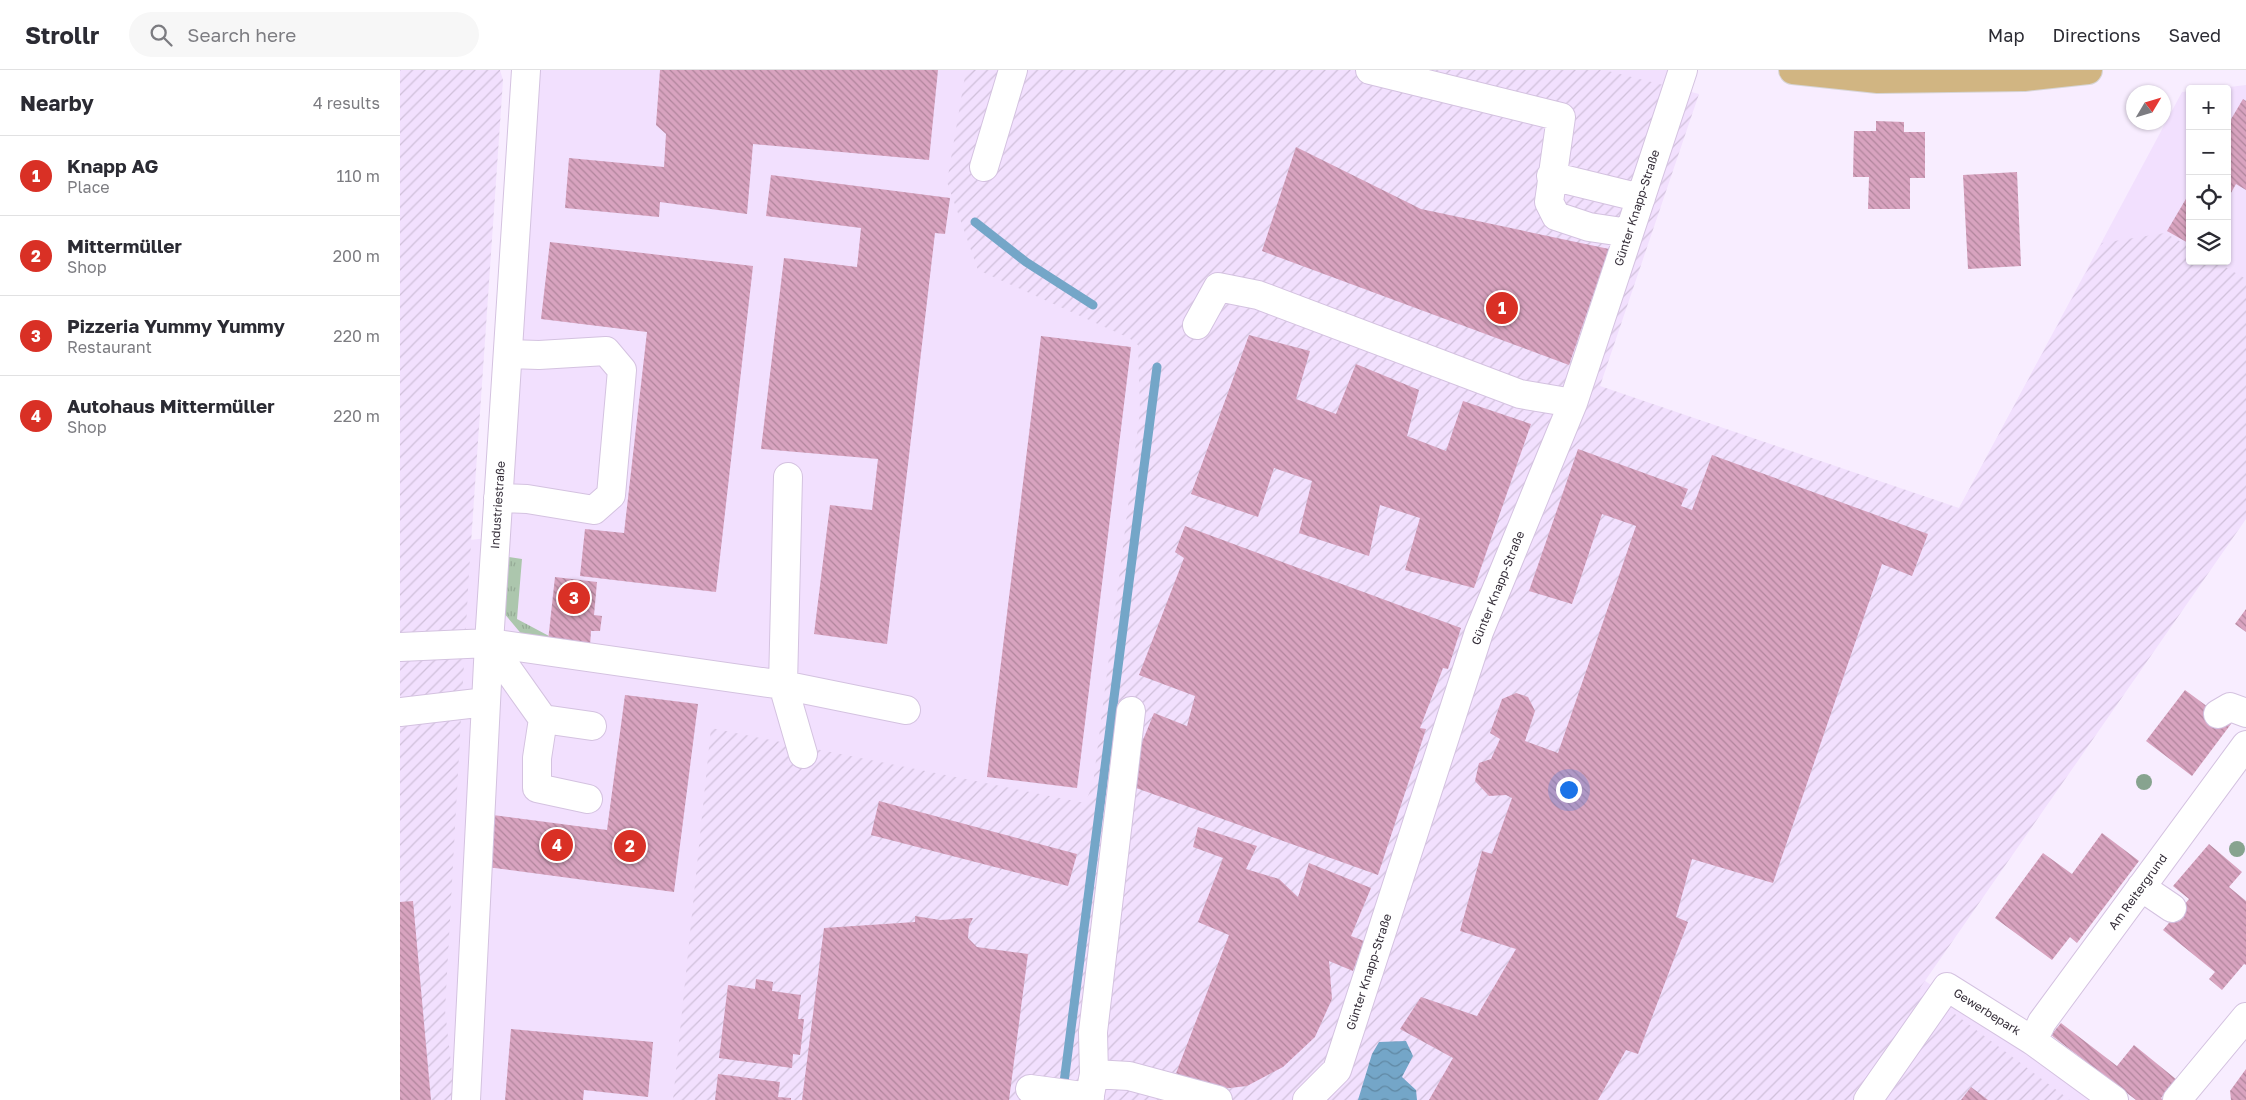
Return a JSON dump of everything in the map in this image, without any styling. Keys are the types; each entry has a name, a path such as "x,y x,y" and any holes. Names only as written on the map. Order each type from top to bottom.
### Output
{"main road":[{"path":"1793,70 1878,79 2024,77 2088,70"}],"street":[{"name":"Industriestraße","path":"466,1100 489,643 526,70"},
{"path":"984,168 1013,70"},
{"path":"1370,70 1561,116 1549,202 1556,216 1589,227 1629,233"},
{"name":"Günter Knapp-Straße","path":"1307,1100 1338,1070 1479,632 1573,403 1683,70"},
{"path":"1552,176 1641,198"},
{"path":"1197,325 1218,287 1258,295 1520,394 1573,403"},
{"path":"498,498 527,499 594,510 611,494 622,370 606,351 508,354"},
{"path":"788,477 783,685 803,754"},
{"path":"489,643 544,719 538,758 537,788 588,799"},
{"path":"400,647 489,643 783,685 906,710"},
{"path":"400,712 486,702"},
{"path":"2218,714 2230,708 2246,713"},
{"path":"1091,1091 1093,1032 1131,711"},
{"path":"544,719 592,726"},
{"name":"Am Reitergrund","path":"2033,1041 2042,1022 2246,745"},
{"path":"2141,887 2172,908"},
{"name":"Gewerbepark","path":"1868,1100 1947,987 2033,1041 2114,1100"},
{"path":"2177,1100 2246,1017"},
{"path":"1030,1089 1091,1091 1129,1076 1218,1100"}],"shaded area":[{"path":"400,70 500,70 503,80 469,572 445,1010 455,1100 400,1100"},
{"path":"518,70 1683,70 1574,403 1949,527 2162,130 2171,130 2171,113 2182,92 2186,92 2186,265 2231,265 2231,87 2246,85 2246,501 1921,978 2094,1100 400,1100 400,548 496,537"},
{"path":"966,70 1604,70 1699,94 1600,386 1959,508 2102,243 2165,233 2186,245 2186,265 2222,265 2246,279 2246,519 1920,988 2070,1100 673,1100 711,728 1085,803 1093,784 1140,411 1138,345 1129,338 978,270 947,182"}],"green space":[{"path":"509,557 522,559 517,619 549,636 548,641 529,643 503,612"}],"water":[{"path":"1406,1041 1413,1056 1402,1077 1416,1090 1417,1100 1358,1100 1372,1054 1379,1042"}],"building":[{"path":"660,70 938,70 929,160 753,144 747,214 660,202 659,217 565,208 569,158 664,167 666,134 656,125"},
{"path":"2243,99 2246,101 2246,190 2236,184 2231,193 2231,130 2231,119"},
{"path":"1876,121 1904,122 1904,132 1925,132 1925,178 1910,178 1910,209 1868,209 1869,177 1853,177 1854,131 1876,131"},
{"path":"1296,147 1421,209 1609,249 1569,365 1262,251"},
{"path":"2017,172 2021,266 1968,269 1963,175"},
{"path":"771,175 950,198 945,234 935,233 887,644 814,634 830,505 872,510 878,459 761,449 784,258 857,267 861,228 766,216"},
{"path":"2186,199 2186,242 2167,231"},
{"path":"550,242 753,266 716,592 580,576 585,529 624,533 647,332 541,319"},
{"path":"1249,335 1310,351 1296,399 1336,414 1356,364 1419,390 1407,436 1446,451 1463,401 1531,424 1474,588 1405,570 1420,518 1380,505 1369,556 1299,533 1312,481 1274,468 1258,517 1191,494"},
{"path":"1041,336 1131,347 1077,788 987,777"},
{"path":"1578,449 1688,489 1681,506 1692,510 1712,455 1928,534 1912,576 1882,564 1773,883 1692,859 1676,917 1688,922 1638,1054 1626,1050 1598,1100 1429,1100 1453,1058 1400,1029 1421,997 1477,1016 1516,949 1460,931 1482,851 1492,854 1512,798 1506,795 1489,796 1475,781 1479,763 1491,759 1500,739 1490,733 1502,699 1516,693 1528,697 1535,711 1525,741 1558,753 1636,526 1602,514 1572,604 1529,591"},
{"path":"1185,526 1461,628 1448,669 1443,668 1420,728 1426,729 1378,875 1125,784 1154,713 1187,726 1195,696 1139,675 1184,558 1175,552"},
{"path":"555,577 597,582 594,615 602,616 600,631 591,631 590,646 548,641"},
{"path":"2246,609 2246,632 2235,624"},
{"path":"2185,690 2231,724 2192,776 2146,741"},
{"path":"625,695 698,704 674,892 487,867 493,815 607,830"},
{"path":"879,801 1077,854 1068,886 871,835"},
{"path":"1198,827 1257,846 1246,869 1279,879 1298,897 1309,863 1371,888 1351,936 1364,941 1353,971 1329,961 1332,999 1315,1037 1283,1067 1247,1086 1213,1090 1175,1076 1229,935 1198,922 1223,858 1193,847"},
{"path":"2102,833 2139,861 2077,943 2070,937 2052,960 1995,918 2043,853 2072,874"},
{"path":"2209,844 2242,872 2229,887 2246,901 2246,965 2244,964 2222,990 2209,979 2215,972 2163,930 2189,899 2173,886"},
{"path":"413,901 431,1100 400,1100 400,902"},
{"path":"915,916 940,920 973,918 969,926 968,938 977,947 1028,954 1009,1100 802,1100 824,928 915,922"},
{"path":"756,979 773,982 772,991 801,995 798,1019 804,1019 800,1055 793,1054 792,1068 719,1058 728,985 755,989"},
{"path":"2061,1023 2117,1066 2134,1045 2177,1080 2161,1098 2163,1100 2136,1100 2051,1035"},
{"path":"511,1029 653,1042 648,1097 584,1090 583,1100 505,1100"},
{"path":"2246,1069 2246,1100 2231,1100 2230,1091"},
{"path":"718,1074 780,1082 778,1097 791,1098 791,1100 715,1100"},
{"path":"1971,1087 1988,1100 1961,1100"}],"waterway":[{"path":"975,222 1026,262 1093,305"},
{"path":"1063,1090 1157,367"}],"place":[{"name":"Knapp AG","path":"1502,308"},
{"name":"Pizzeria Yummy Yummy","path":"574,598"},
{"name":"Autohaus Mittermüller","path":"557,845"},
{"name":"Mittermüller","path":"630,846"}]}
